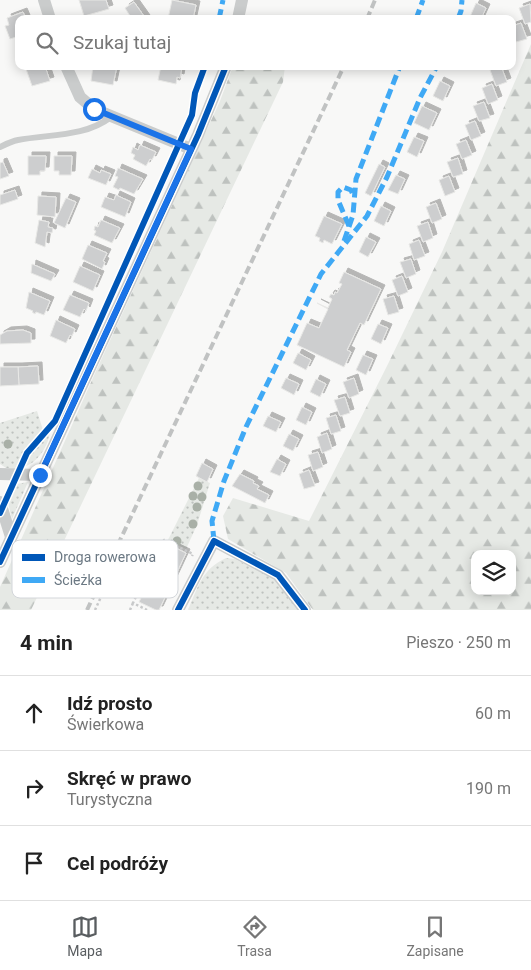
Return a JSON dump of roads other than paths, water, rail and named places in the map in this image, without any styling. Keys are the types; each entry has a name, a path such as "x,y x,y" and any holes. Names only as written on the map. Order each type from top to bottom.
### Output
{"street":[{"path":"44,0 49,15"},
{"path":"239,15 242,0"},
{"path":"68,70 80,97 94,109 191,149"},
{"path":"0,562 191,149 224,70"},
{"path":"0,474 40,475"},
{"path":"0,502 11,537"},
{"path":"178,610 214,541 278,575 305,610"}],"lane":[{"path":"0,146 17,140 88,129 101,124 111,117"}],"railway":[{"path":"369,15 375,0"},
{"path":"120,540 342,70"},
{"path":"87,610 93,598"}]}
